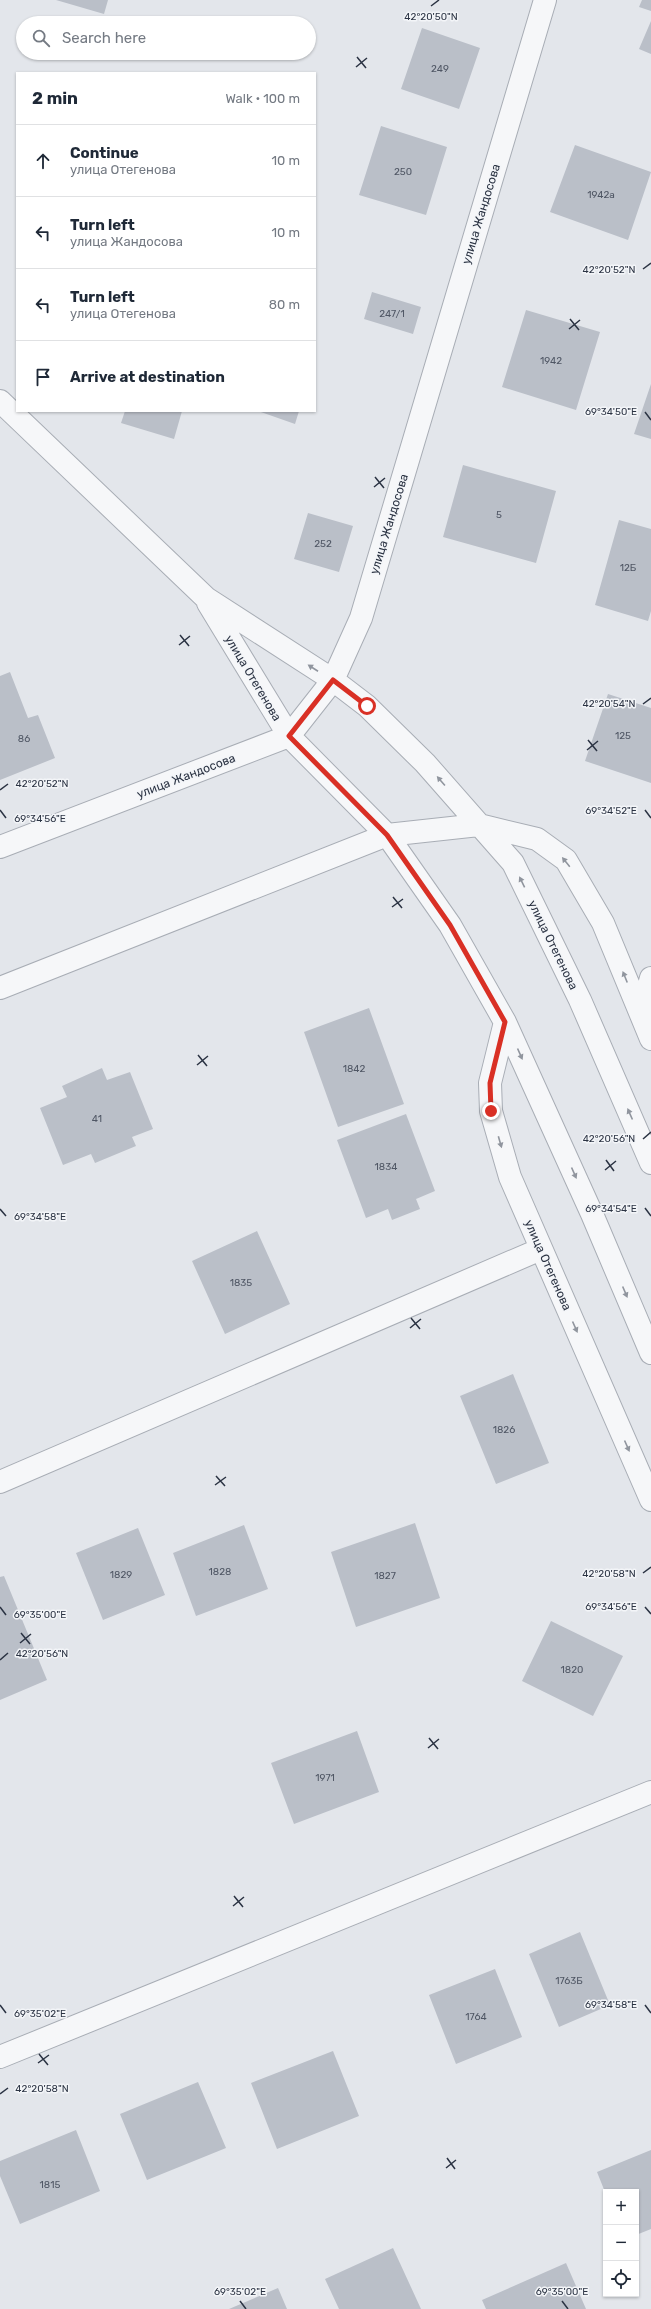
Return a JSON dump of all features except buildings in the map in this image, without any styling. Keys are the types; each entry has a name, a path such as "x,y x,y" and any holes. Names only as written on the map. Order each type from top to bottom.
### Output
{"street":[{"name":"улица Жандосова","path":"0,847 289,736 333,680 361,618 544,0"},
{"name":"улица Отегенова","path":"0,402 206,598 333,680 373,711 425,763 513,863 580,1000 651,1163"},
{"name":"улица Отегенова","path":"206,598 289,736 387,835 450,925 505,1022 592,1214 651,1353"},
{"path":"0,988 387,835 479,825 537,839 566,860 603,923 651,1039"},
{"path":"640,1014 651,978"},
{"name":"улица Отегенова","path":"505,1022 490,1083 491,1111 510,1177 651,1500"},
{"path":"0,1482 541,1249"},
{"path":"0,2057 651,1792"}],"route":[{"path":"367,706 333,680 289,736 387,835 450,925 505,1022 490,1083 491,1111"}]}
